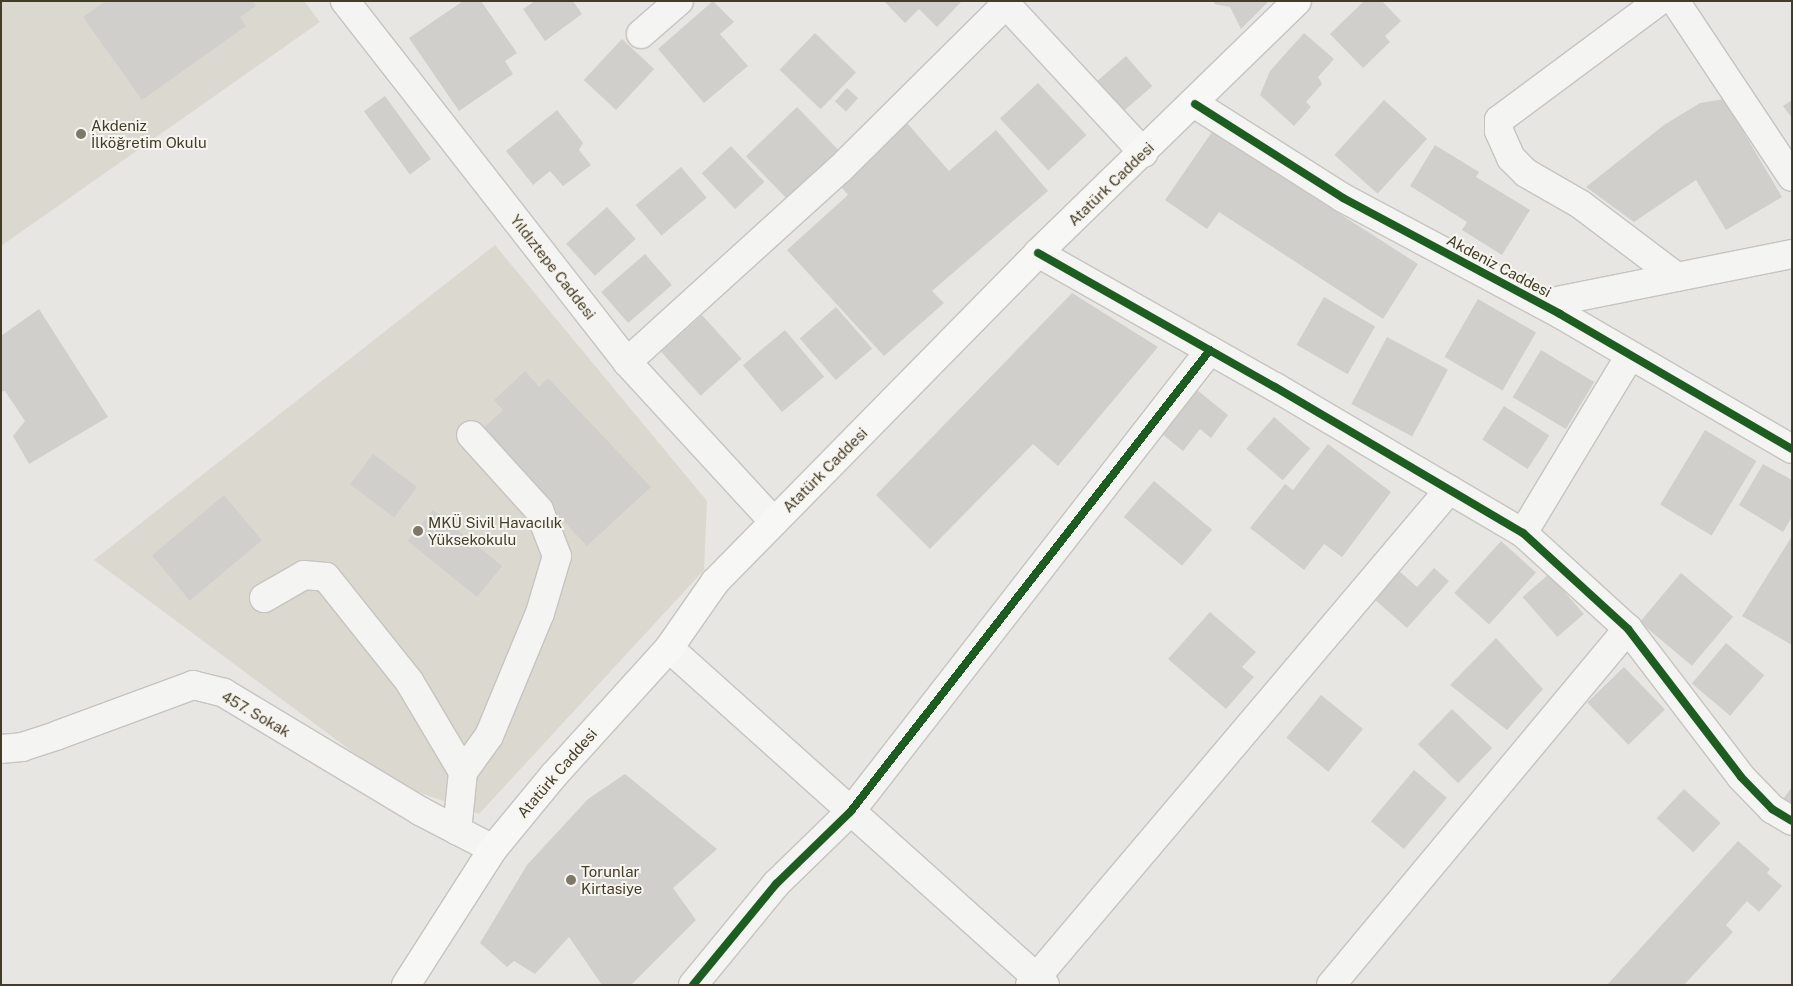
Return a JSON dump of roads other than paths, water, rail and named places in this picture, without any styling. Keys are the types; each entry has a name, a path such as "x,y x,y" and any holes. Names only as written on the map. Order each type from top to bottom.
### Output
{"main road":[{"name":"Atatürk Caddesi","path":"406,985 493,849 554,775 669,648 715,582 1038,254 1195,104 1297,1"}],"street":[{"name":"Yıldıztepe Caddesi","path":"345,1 627,362 774,522"},
{"path":"641,34 679,1"},
{"path":"1659,1 1499,120 1499,131 1511,158 1526,173 1580,204 1677,277"},
{"path":"1675,1 1792,177"},
{"path":"627,362 840,169 1005,3 1144,153"},
{"name":"Akdeniz Caddesi","path":"1195,104 1343,198 1542,304 1629,357 1792,449"},
{"path":"1038,254 1210,350 1523,533 1628,629 1741,776 1772,809 1792,821"},
{"path":"1542,304 1792,254"},
{"path":"693,985 776,884 851,811 1210,350"},
{"path":"1523,533 1629,357"},
{"path":"457,831 463,772 489,736 540,613 557,556 539,510 471,435"},
{"path":"669,648 851,811 1037,982 1449,490"},
{"path":"264,598 304,575 326,577 409,681 463,772"},
{"path":"1331,985 1628,629"},
{"name":"457. Sokak","path":"1,750 22,747 58,735 194,685 224,693 457,831 493,849"}],"place":[{"name":"Akdeniz İlköğretim Okulu","path":"81,134"},
{"name":"MKÜ Sivil Havacılık Yüksekokulu","path":"418,531"},
{"name":"Torunlar Kirtasiye","path":"571,880"}]}
